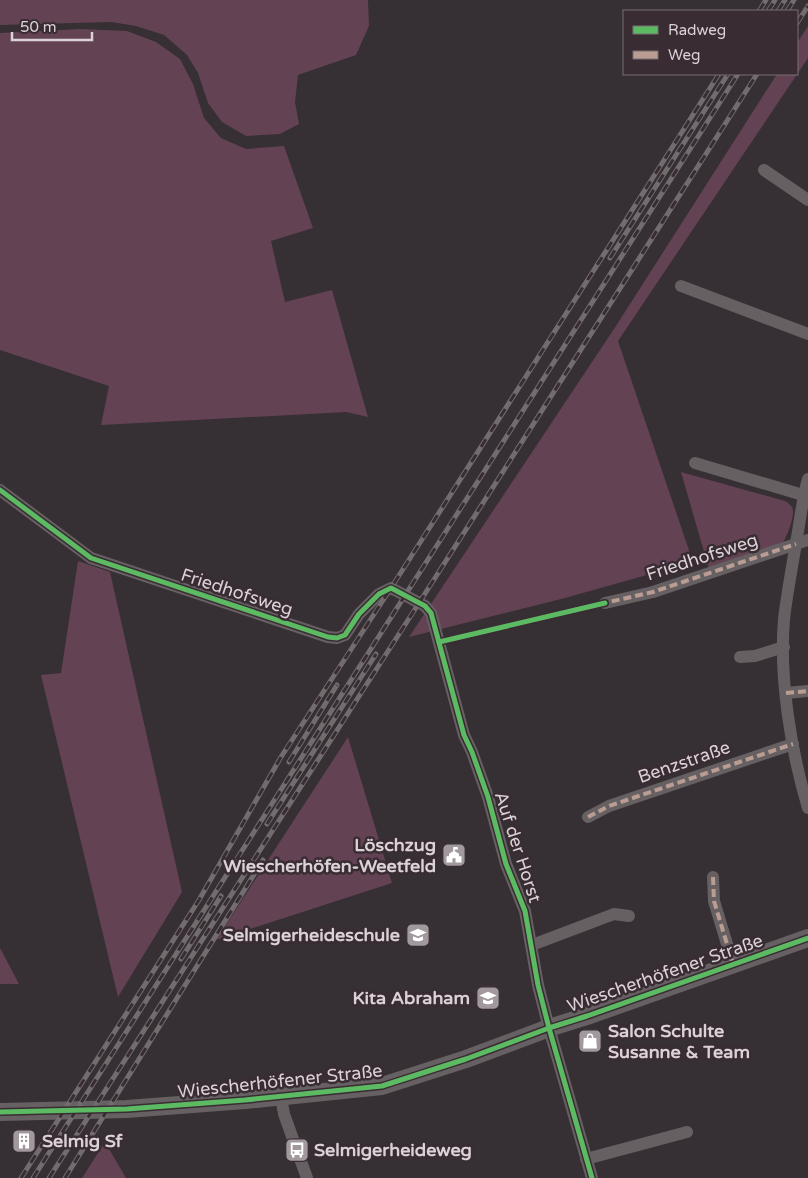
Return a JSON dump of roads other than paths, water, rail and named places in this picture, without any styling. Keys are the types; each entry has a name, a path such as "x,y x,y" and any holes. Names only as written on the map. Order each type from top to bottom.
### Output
{"street":[{"path":"764,170 808,200"},
{"path":"681,286 808,334"},
{"path":"695,463 803,495"},
{"path":"808,480 803,495 802,542 784,620 786,693 793,744 808,808"},
{"name":"Friedhofsweg","path":"0,490 91,558 328,637 337,638 345,635 358,614 379,594 391,588 425,606 431,613 439,642"},
{"name":"Friedhofsweg","path":"605,603 653,592 802,542"},
{"name":"Auf der Horst","path":"439,642 464,735 488,797 506,864 526,911 538,985 592,1178"},
{"path":"740,657 755,656 784,647"},
{"path":"786,693 808,691"},
{"name":"Benzstraße","path":"588,817 609,806 793,744"},
{"path":"713,877 714,901 733,964"},
{"path":"532,945 614,914 629,916"},
{"name":"Wiescherhöfener Straße","path":"0,1112 127,1109 382,1086 466,1059 549,1028 808,938"},
{"path":"281,1096 284,1114 307,1178"},
{"path":"586,1159 687,1132"}],"railway":[{"path":"760,10 766,0"},
{"path":"769,10 775,0"},
{"path":"779,10 785,0"},
{"path":"788,10 794,0"},
{"path":"798,21 808,6"},
{"path":"21,1178 199,900 281,757 718,75"},
{"path":"610,258 727,75"},
{"path":"33,1178 737,75"},
{"path":"49,1178 756,75"},
{"path":"267,824 376,654"},
{"path":"289,762 337,685"},
{"path":"65,1178 263,860"},
{"path":"181,959 221,896"}],"place":[{"name":"Löschzug Wiescherhöfen-Weetfeld","path":"454,855"},
{"name":"Selmigerheideschule","path":"418,935"},
{"name":"Kita Abraham","path":"488,998"},
{"name":"Salon Schulte Susanne & Team","path":"590,1041"},
{"name":"Selmig Sf","path":"24,1141"},
{"name":"Selmigerheideweg","path":"297,1150"}]}
